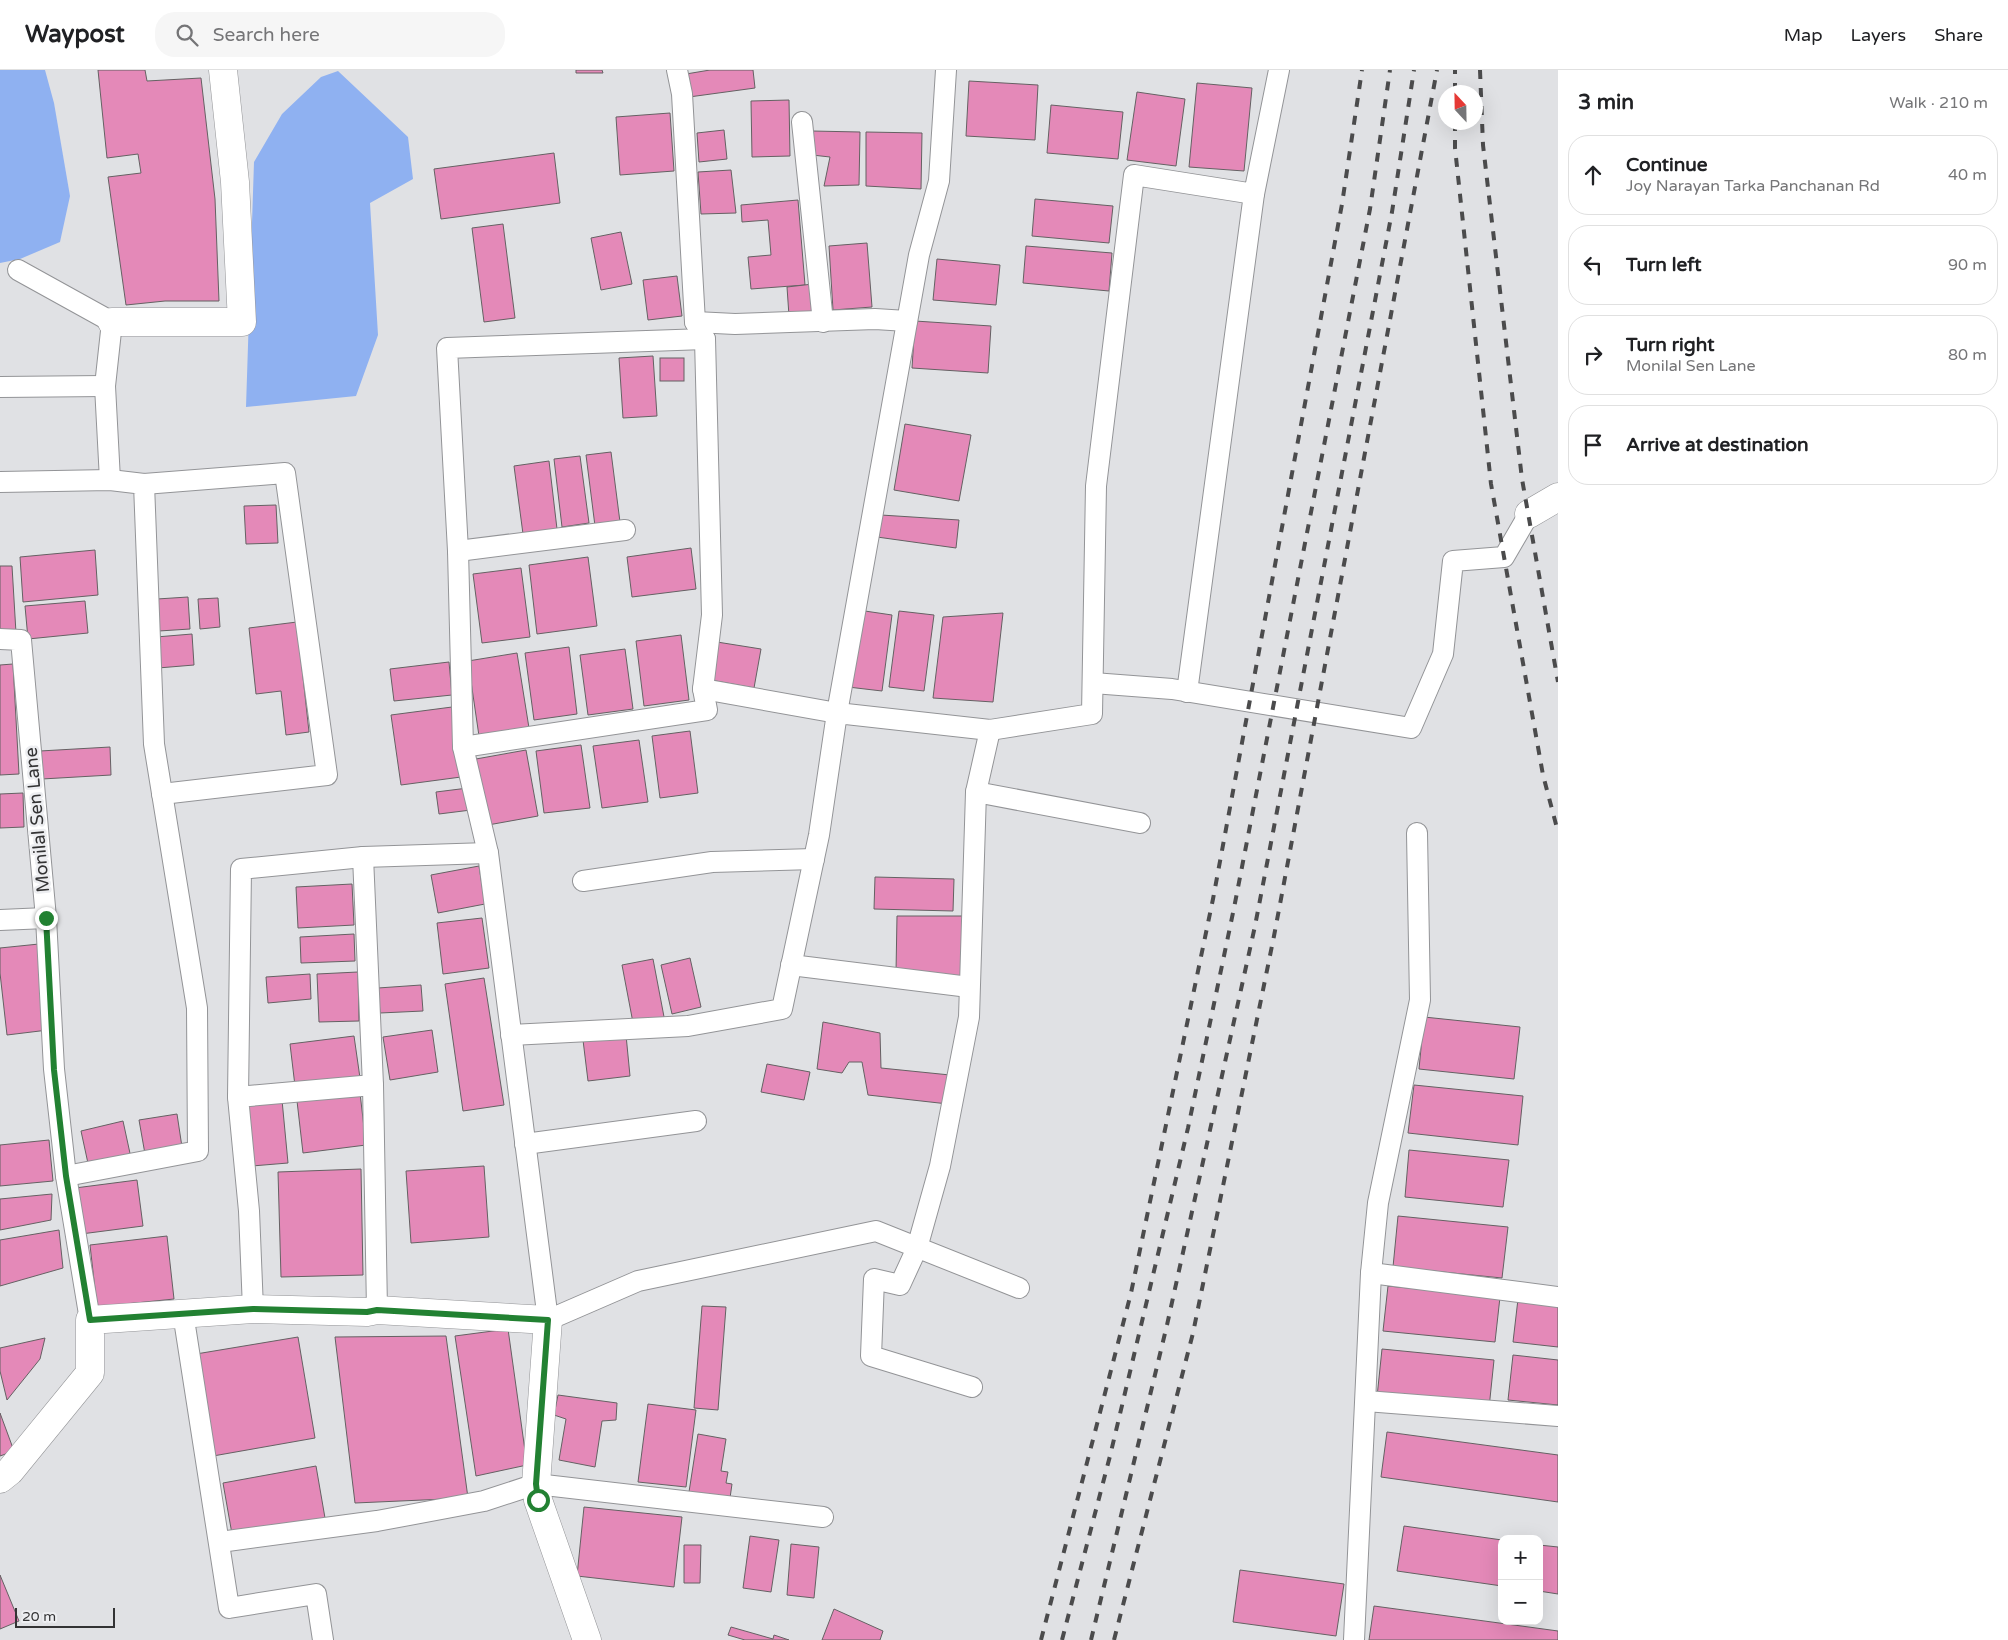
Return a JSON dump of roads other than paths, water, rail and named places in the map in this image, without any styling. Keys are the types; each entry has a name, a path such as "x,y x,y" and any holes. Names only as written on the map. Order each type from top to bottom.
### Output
{"street":[{"path":"112,322 242,322 235,182 223,70"},
{"path":"1528,514 1558,497"},
{"path":"0,1479 10,1471 90,1373 90,1320 253,1309 367,1312 377,1310 548,1320 536,1484 538,1500 587,1640"}],"lane":[{"path":"463,747 707,710 703,689 712,615 700,330 682,94 677,70"},
{"path":"511,1035 688,1026 782,1009 814,859 837,713 919,255 939,180 946,70"},
{"path":"1187,692 1254,194 1279,70"},
{"path":"802,122 823,322"},
{"path":"703,689 837,713 990,730 1092,714 1096,486 1134,175 1254,194"},
{"path":"18,270 112,322 105,386 110,480"},
{"path":"907,321 875,319 823,322 447,348 458,551 463,747 488,853 548,1320 638,1281 876,1231 1020,1288"},
{"path":"0,387 105,386"},
{"path":"0,482 110,480 144,484 285,473 327,775 162,794"},
{"path":"66,1176 198,1151 197,1008 154,744 144,484"},
{"path":"1093,684 1187,692 1411,728 1443,654 1454,561 1504,558 1528,514"},
{"path":"458,551 625,530"},
{"name":"Monilal Sen Lane","path":"0,639 21,640 46,918 54,1070 66,1176 90,1320"},
{"path":"972,1387 871,1356 874,1279 900,1285 917,1248 940,1166 968,1017 976,792 990,730"},
{"path":"976,792 1140,823"},
{"path":"1354,1640 1371,1273 1378,1204 1420,1000 1417,833"},
{"path":"253,1309 248,1211 238,1097 241,869 363,857 488,853"},
{"path":"363,857 373,1085 377,1310"},
{"path":"584,882 712,862 814,859"},
{"path":"0,920 46,918"},
{"path":"791,965 969,987"},
{"path":"238,1097 373,1085"},
{"path":"525,1144 654,1125 696,1121"},
{"path":"1371,1273 1558,1297"},
{"path":"182,1313 229,1608 316,1594 323,1640"},
{"path":"1366,1401 1558,1416"},
{"path":"220,1542 377,1521 484,1501 536,1484 822,1517"}],"water":[{"path":"0,70 45,70 54,103 70,196 60,242 20,259 0,263"},
{"path":"338,71 408,137 413,179 370,203 378,335 356,396 246,407 254,162 282,114 321,77"}],"railway":[{"path":"1041,1640 1131,1293 1213,899 1342,204 1362,70"},
{"path":"1062,1640 1110,1456 1188,1128 1234,908 1370,209 1390,70"},
{"path":"1091,1640 1167,1325 1255,926 1392,212 1414,70"},
{"path":"1114,1640 1193,1333 1274,936 1437,70"},
{"path":"1455,70 1455,85"},
{"path":"1480,70 1483,145 1522,479 1558,682"},
{"path":"1455,130 1455,148 1491,484 1543,775 1558,832"}]}
